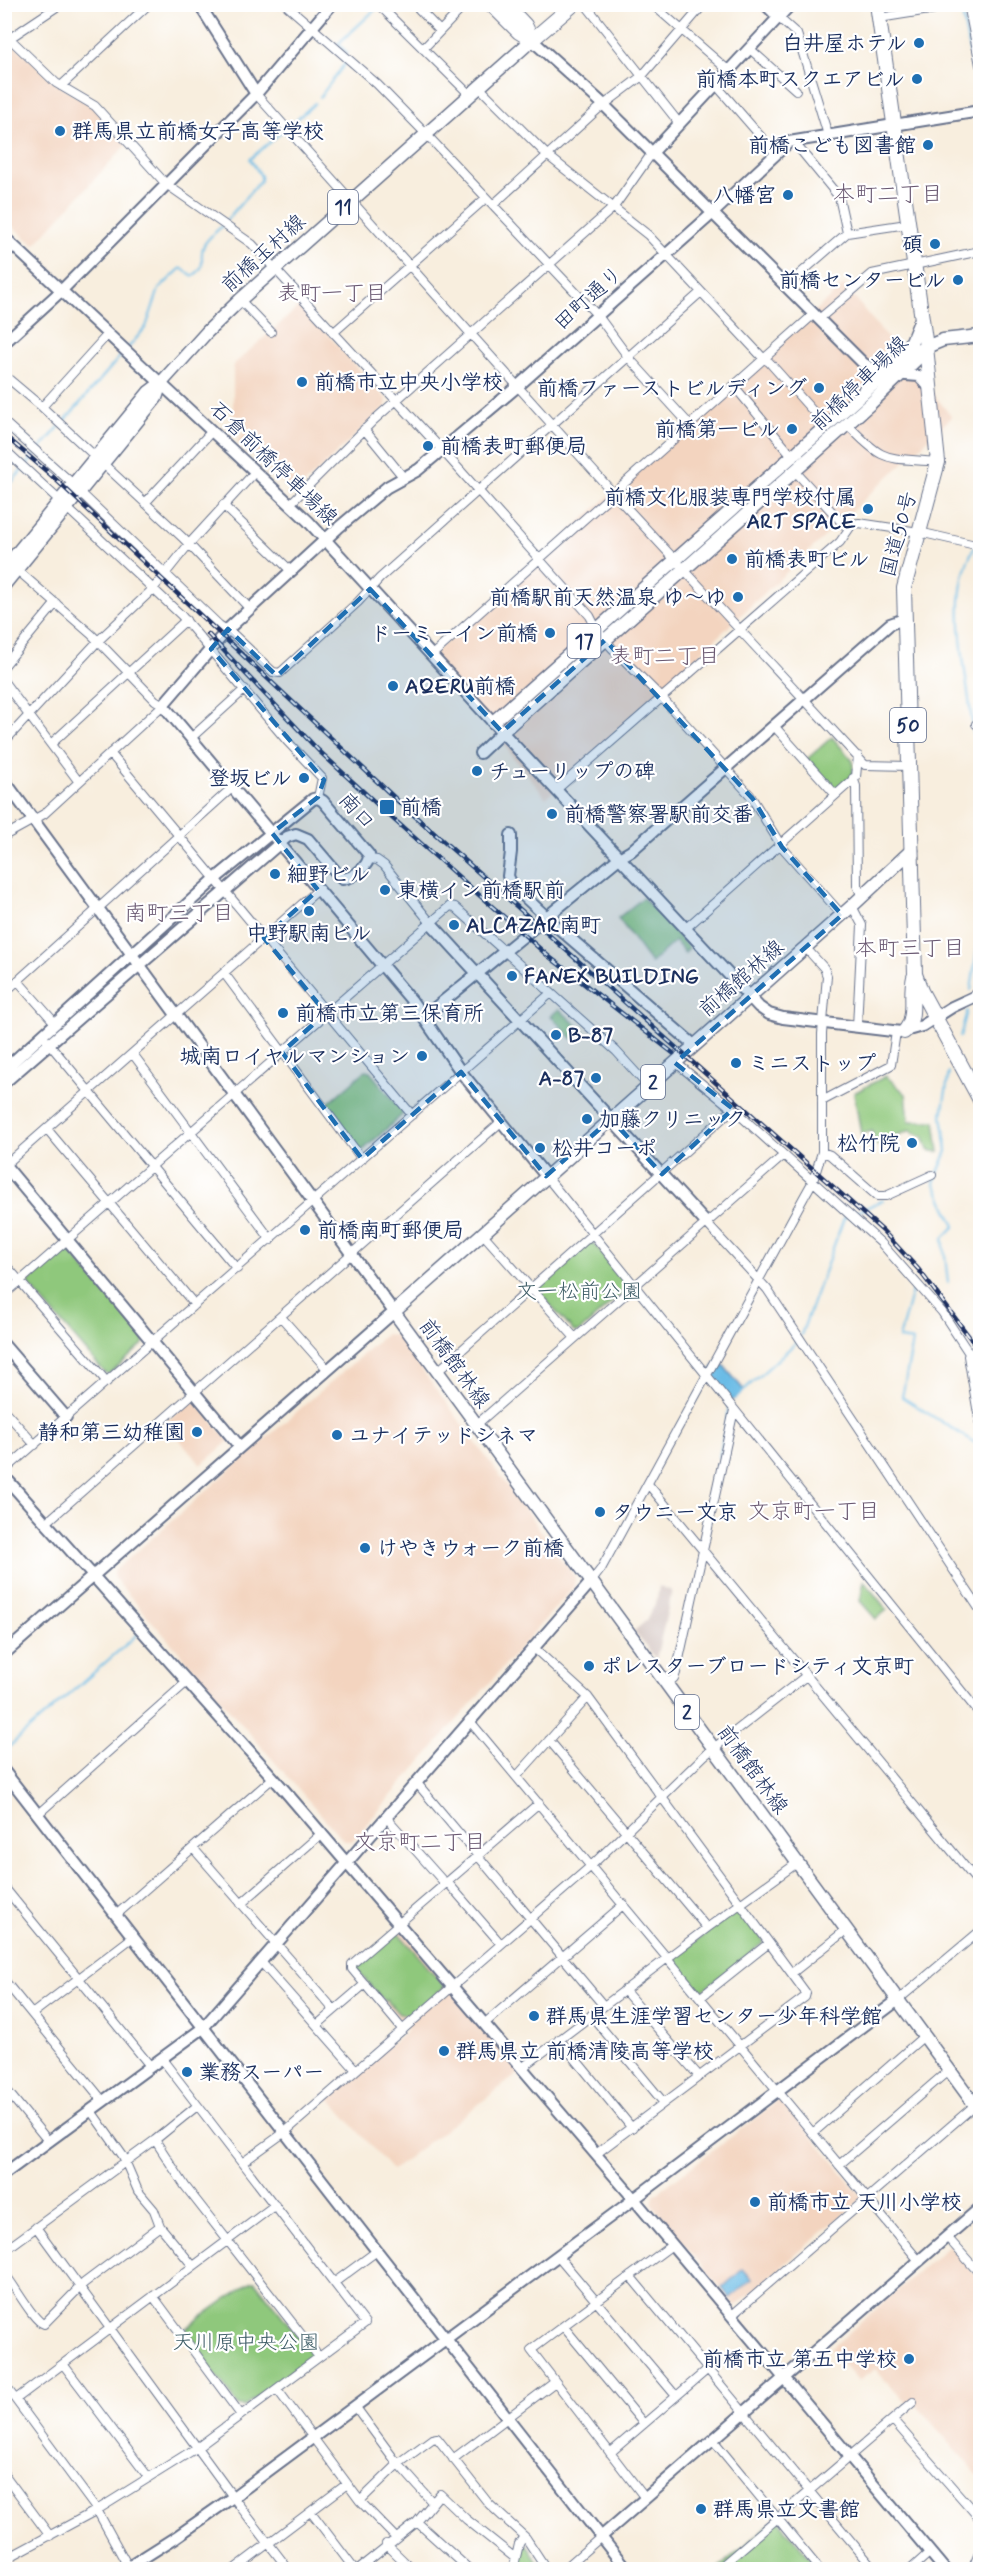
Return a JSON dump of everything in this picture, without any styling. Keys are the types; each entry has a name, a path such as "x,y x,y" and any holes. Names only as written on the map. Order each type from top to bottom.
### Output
{"highway":[{"path":"490,4 519,32 532,40"},
{"path":"505,4 525,25 532,40"},
{"path":"532,40 574,4"},
{"name":"国道50号","path":"878,11 926,346 938,462 905,580 904,619 915,974 921,991 981,1100"},
{"path":"900,1032 912,1019 912,987 915,974"}],"main road":[{"name":"前橋玉村線","path":"4,585 10,568 98,461 149,392 162,383 207,332 274,268 532,40"},
{"path":"868,367 883,381 912,341 921,319"},
{"path":"926,346 943,340 981,336"},
{"name":"前橋停車場線","path":"680,565 794,455 860,398 883,381 902,374 926,346"},
{"name":"前橋停車場線","path":"493,722 601,635 680,565 794,471 847,424 905,356 926,346"},
{"path":"860,398 868,383 868,367"},
{"name":"前橋停車場線","path":"502,732 601,635"},
{"name":"前橋館林線","path":"912,850 842,915 394,1312 978,2109"}],"street":[{"path":"61,4 7,35 61,86 95,106 166,184 252,244 442,450 590,616 601,635 662,698 753,799 780,843 842,915"},
{"path":"61,86 149,4"},
{"path":"199,4 256,94 350,201 472,332 614,494 739,630 806,698 867,767 909,766"},
{"path":"285,4 377,84 426,134 598,316 629,358 690,425"},
{"path":"4,343 61,291 256,94 332,4"},
{"path":"378,4 423,49 547,155 648,235 827,426"},
{"path":"414,4 440,31"},
{"path":"423,49 466,4"},
{"path":"585,4 679,123"},
{"path":"652,4 729,71"},
{"path":"493,205 604,105 642,76 704,4"},
{"path":"765,4 797,34 828,135"},
{"path":"290,504 364,429 614,207 652,153 791,4"},
{"path":"878,11 964,5 976,25 981,65"},
{"path":"532,40 604,105 868,367"},
{"path":"750,49 796,90"},
{"path":"716,85 776,154"},
{"name":"田町通り","path":"163,705 228,630 291,571 387,487 404,478 442,450 518,386 713,213 789,142 981,111"},
{"path":"797,140 798,147 839,197 847,233"},
{"path":"333,333 486,198"},
{"path":"786,286 847,233 907,224"},
{"name":"石倉前橋停車場線","path":"4,237 162,383 326,540 759,1008 776,1017 900,1032"},
{"path":"432,655 764,359 872,274 981,251"},
{"path":"4,422 219,625 228,630 277,674 296,660 370,589 701,292"},
{"path":"240,300 271,332"},
{"path":"42,407 108,334"},
{"path":"883,381 902,374 919,376 931,390"},
{"path":"4,375 42,407 189,544 250,609"},
{"path":"734,386 794,455 794,471 840,523 852,526"},
{"path":"847,424 878,454 899,461 938,462"},
{"path":"364,429 404,478"},
{"path":"145,503 212,431"},
{"path":"4,449 186,620 322,778 318,798"},
{"path":"4,742 98,641 153,589 223,505 255,472"},
{"path":"223,505 291,571"},
{"path":"556,790 840,542 852,526 859,523 919,532 981,546"},
{"path":"10,568 56,603 98,641 155,700 163,705 234,786 318,890 382,964 424,1017 461,1072 708,1374 734,1410 981,1714"},
{"path":"4,666 56,603"},
{"path":"424,1017 619,858 631,851 891,624 904,619"},
{"path":"51,744 186,620"},
{"path":"4,682 79,782"},
{"path":"191,738 244,689"},
{"path":"4,836 34,821 163,705"},
{"path":"775,727 835,794"},
{"path":"480,753 502,732"},
{"path":"110,753 412,1115"},
{"path":"686,929 854,778 858,773 858,756"},
{"path":"854,778 857,885 862,897"},
{"path":"4,780 394,1312 4,1654"},
{"path":"4,993 234,786"},
{"name":"南口","path":"46,1040 56,1024 215,879 313,799 318,798 367,851 370,860 351,877 342,879 304,837 293,834 279,843"},
{"path":"511,835 510,882 546,917 694,1045"},
{"path":"4,1070 46,1040 139,965 279,843"},
{"path":"370,860 381,862 430,922 759,1281 981,1610"},
{"path":"240,1447 5,1165 318,890"},
{"path":"4,1295 450,906 616,1051 648,1086"},
{"path":"852,906 862,925 856,1027"},
{"path":"4,2174 203,2028 601,1569 813,1181 822,1152 823,1023 827,974 805,947"},
{"path":"225,973 362,1160"},
{"path":"18,981 56,1024"},
{"path":"4,1471 362,1160 550,993"},
{"path":"822,1101 891,1065 900,1032 936,1018 952,1007 981,994"},
{"path":"4,1083 46,1040"},
{"path":"46,1040 237,1269"},
{"path":"133,1054 270,1240"},
{"path":"675,1062 733,1109 899,1262 942,1312 981,1370"},
{"path":"438,1371 733,1109"},
{"path":"46,1523 501,1121"},
{"path":"47,1129 195,1305"},
{"path":"822,1152 830,1155 881,1197 932,1175"},
{"path":"476,1425 784,1155"},
{"path":"483,1234 575,1338"},
{"path":"4,1263 107,1382"},
{"path":"281,1317 328,1370"},
{"path":"4,1345 66,1417"},
{"path":"981,1348 968,1356 981,1425"},
{"path":"4,1410 35,1445"},
{"path":"666,1685 674,1678 734,1410"},
{"path":"4,1476 347,1862 596,2154 945,2570"},
{"path":"648,1484 981,1885"},
{"path":"533,1647 588,1696 806,1992 806,1996 698,2075 596,2154"},
{"path":"242,2163 285,2132 453,1988 591,1866 713,1748 806,1676"},
{"path":"38,1814 188,1681"},
{"path":"517,1776 588,1696"},
{"path":"469,1720 920,2262"},
{"path":"549,1740 706,1928"},
{"path":"4,1771 627,2570"},
{"path":"116,1915 273,1778"},
{"path":"416,1782 603,2005"},
{"path":"404,2030 351,1968 352,1964 539,1803"},
{"path":"386,1817 501,1944"},
{"path":"241,1904 322,1833"},
{"path":"193,1848 334,2010"},
{"path":"522,2068 706,1928 797,1863"},
{"path":"4,1887 151,2067"},
{"path":"484,2024 624,1904"},
{"path":"792,1973 846,1930"},
{"path":"4,2384 97,2510 128,2569 233,2497 446,2340 898,2000 981,1930"},
{"path":"32,2014 133,1937"},
{"path":"701,1997 769,1943"},
{"path":"261,1962 356,2070"},
{"path":"4,1980 103,2101"},
{"path":"317,2025 365,1984"},
{"path":"624,1990 698,2075"},
{"path":"591,2015 664,2103"},
{"path":"813,2133 924,2036"},
{"path":"560,2039 632,2128"},
{"path":"9,2570 4,2562 97,2510 198,2447 365,2323 162,2059"},
{"path":"839,2165 949,2070"},
{"path":"4,2086 49,2142"},
{"path":"4,2250 155,2140 197,2106"},
{"path":"731,2316 978,2109"},
{"path":"91,2111 126,2161 138,2191 154,2210 160,2226 193,2266"},
{"path":"155,2140 185,2186 319,2357"},
{"path":"16,2399 274,2205"},
{"path":"562,2570 981,2208"},
{"path":"4,2273 41,2324 47,2322 80,2287 160,2226"},
{"path":"36,2227 289,2570"},
{"path":"947,2237 981,2274"},
{"path":"645,2498 531,2350 672,2245"},
{"path":"335,2282 376,2251"},
{"path":"558,2256 676,2396"},
{"path":"630,2276 875,2570"},
{"path":"153,2296 241,2415"},
{"path":"563,2326 644,2424"},
{"path":"63,2364 149,2478"},
{"path":"610,2453 708,2369"},
{"path":"453,2459 555,2382"},
{"path":"277,2389 360,2501 395,2537"},
{"path":"717,2570 913,2402"},
{"path":"355,2406 398,2464 432,2502"},
{"path":"893,2420 981,2519"},
{"path":"360,2501 398,2464 435,2437 489,2504 524,2536 547,2570"},
{"path":"712,2440 820,2570"},
{"path":"4,2474 50,2536"},
{"path":"233,2570 347,2484"},
{"path":"311,2512 360,2569 386,2544 417,2522 441,2494 466,2519 515,2558"},
{"path":"417,2522 470,2570"},
{"path":"513,2570 524,2536"},
{"path":"386,2544 413,2570"},
{"path":"972,2570 981,2551"},
{"path":"910,2570 930,2552"}],"highlighted area":[{"path":"370,589 502,732 605,640 753,799 782,847 842,915 675,1063 733,1109 662,1174 611,1119 546,1176 461,1072 362,1159 282,1052 326,1013 264,938 318,890 272,833 318,797 324,780 211,649 228,629 277,676"}],"shaded area":[{"name":"群馬県立前橋女子高等学校","path":"4,35 56,84 90,105 128,143 34,245 5,220"},
{"path":"844,285 952,417 546,798 432,655"},
{"name":"前橋市立中央小学校","path":"301,305 387,400 386,406 295,493 237,441 243,433 244,426 233,414 233,365"},
{"path":"386,1334 397,1336 575,1577 574,1586 352,1841 344,1841 114,1578 114,1571"},
{"name":"静和第三幼稚園","path":"191,1401 196,1402 229,1441 201,1465 166,1423"},
{"path":"659,1586 672,1591 656,1659 634,1631 646,1621 657,1600"},
{"name":"群馬県立 前橋清陵高等学校","path":"400,1926 522,2071 392,2170 328,2097 408,2030 353,1966"},
{"name":"前橋市立 天川小学校","path":"781,2099 860,2194 861,2199 736,2306 652,2205 654,2195"},
{"name":"前橋市立 第五中学校","path":"949,2245 980,2280 980,2478 912,2400 907,2404 875,2369 858,2381 830,2349"}],"green space":[{"path":"832,737 853,761 853,775 837,789 834,789 807,759"},
{"path":"643,898 689,948 685,953 675,941 651,963 618,918"},
{"path":"559,1009 584,1032 575,1041 551,1016"},
{"path":"365,1071 370,1072 402,1111 402,1115 363,1150 359,1150 328,1108 328,1103"},
{"path":"886,1076 906,1094 909,1121 935,1121 939,1152 928,1150 923,1135 913,1134 911,1130 895,1136 895,1140 876,1145 872,1131 861,1134 854,1093"},
{"name":"文一松前公園","path":"590,1242 628,1285 627,1289 579,1332 574,1332 538,1291 539,1287"},
{"path":"64,1250 69,1250 144,1339 143,1344 110,1374 105,1373 29,1285 29,1281"},
{"path":"864,1581 887,1610 876,1619 860,1601"},
{"path":"737,1910 742,1911 763,1943 703,1990 699,1989 675,1961 676,1956"},
{"path":"396,1930 445,1987 408,2015 399,2014 386,2000 384,2001 356,1969 356,1965"},
{"name":"天川原中央公園","path":"255,2281 311,2353 310,2358 244,2407 239,2406 185,2334 186,2328"},
{"path":"777,2518 820,2570 717,2570"},
{"path":"524,2545 527,2545 542,2569 517,2570"}],"water":[{"path":"719,1360 744,1390 729,1403 708,1374"},
{"path":"743,2269 752,2279 730,2298 722,2288"}],"waterway":[{"path":"961,7 980,107"},
{"path":"347,53 338,44 377,8"},
{"path":"320,97 346,62"},
{"path":"290,125 315,103"},
{"path":"225,222 261,180 261,176 250,159 283,131"},
{"path":"128,348 146,327 159,289 181,268 192,276 197,272 202,265 204,245 222,226"},
{"path":"63,423 124,352"},
{"path":"39,450 59,427"},
{"path":"26,466 36,454"},
{"path":"4,491 22,470"},
{"path":"974,548 966,566 962,585 960,626 977,760 980,813"},
{"path":"971,990 979,938 980,871"},
{"path":"960,1037 967,1011"},
{"path":"948,1283 943,1238 955,1226 934,1182 947,1151 942,1115 949,1072"},
{"path":"853,1214 883,1200"},
{"path":"801,1335 844,1218 848,1216"},
{"path":"913,1287 899,1339 913,1341 902,1397 980,1446"},
{"path":"734,1399 799,1340"},
{"path":"719,1459 729,1406"},
{"path":"4,1751 138,1634"}],"railway":[{"path":"4,435 51,475 399,802 883,1231 919,1270 980,1351"},
{"path":"208,634 318,750 391,817 547,955 673,1053"}],"place":[{"name":"白井屋ホテル","path":"919,43"},
{"name":"前橋本町スクエアビル","path":"917,79"},
{"name":"群馬県立前橋女子高等学校","path":"60,131"},
{"name":"前橋こども図書館","path":"928,145"},
{"name":"八幡宮","path":"788,195"},
{"name":"碩","path":"935,244"},
{"name":"前橋センタービル","path":"958,280"},
{"name":"前橋市立中央小学校","path":"302,382"},
{"name":"前橋ファーストビルディング","path":"819,388"},
{"name":"前橋第一ビル","path":"792,429"},
{"name":"前橋表町郵便局","path":"428,446"},
{"name":"前橋文化服装専門学校付属 ART SPACE","path":"868,509"},
{"name":"前橋表町ビル","path":"732,559"},
{"name":"前橋駅前天然温泉 ゆ～ゆ","path":"738,597"},
{"name":"ドーミーイン前橋","path":"550,633"},
{"name":"AQERU前橋","path":"393,686"},
{"name":"チューリップの碑","path":"477,771"},
{"name":"登坂ビル","path":"304,778"},
{"name":"前橋","path":"387,807"},
{"name":"前橋警察署駅前交番","path":"552,814"},
{"name":"細野ビル","path":"275,874"},
{"name":"東横イン前橋駅前","path":"385,890"},
{"name":"中野駅南ビル","path":"309,911"},
{"name":"ALCAZAR南町","path":"454,925"},
{"name":"FANEX BUILDING","path":"512,976"},
{"name":"前橋市立第三保育所","path":"283,1013"},
{"name":"B-87","path":"556,1035"},
{"name":"城南ロイヤルマンション","path":"422,1056"},
{"name":"ミニストップ","path":"736,1063"},
{"name":"A-87","path":"596,1078"},
{"name":"加藤クリニック","path":"587,1119"},
{"name":"松竹院","path":"912,1143"},
{"name":"松井コーポ","path":"540,1148"},
{"name":"前橋南町郵便局","path":"305,1230"},
{"name":"静和第三幼稚園","path":"197,1432"},
{"name":"ユナイテッドシネマ","path":"337,1435"},
{"name":"タウニー文京","path":"600,1512"},
{"name":"けやきウォーク前橋","path":"365,1548"},
{"name":"ポレスターブロードシティ文京町","path":"589,1666"},
{"name":"群馬県生涯学習センター少年科学館","path":"534,2016"},
{"name":"群馬県立 前橋清陵高等学校","path":"444,2051"},
{"name":"業務スーパー","path":"187,2072"},
{"name":"前橋市立 天川小学校","path":"755,2202"},
{"name":"前橋市立 第五中学校","path":"909,2359"},
{"name":"群馬県立文書館","path":"701,2509"}],"district":[{"name":"本町二丁目","path":"888,193"},
{"name":"表町一丁目","path":"332,292"},
{"name":"表町二丁目","path":"665,655"},
{"name":"南町三丁目","path":"179,912"},
{"name":"本町三丁目","path":"910,947"},
{"name":"文京町一丁目","path":"814,1510"},
{"name":"文京町二丁目","path":"420,1841"}]}
